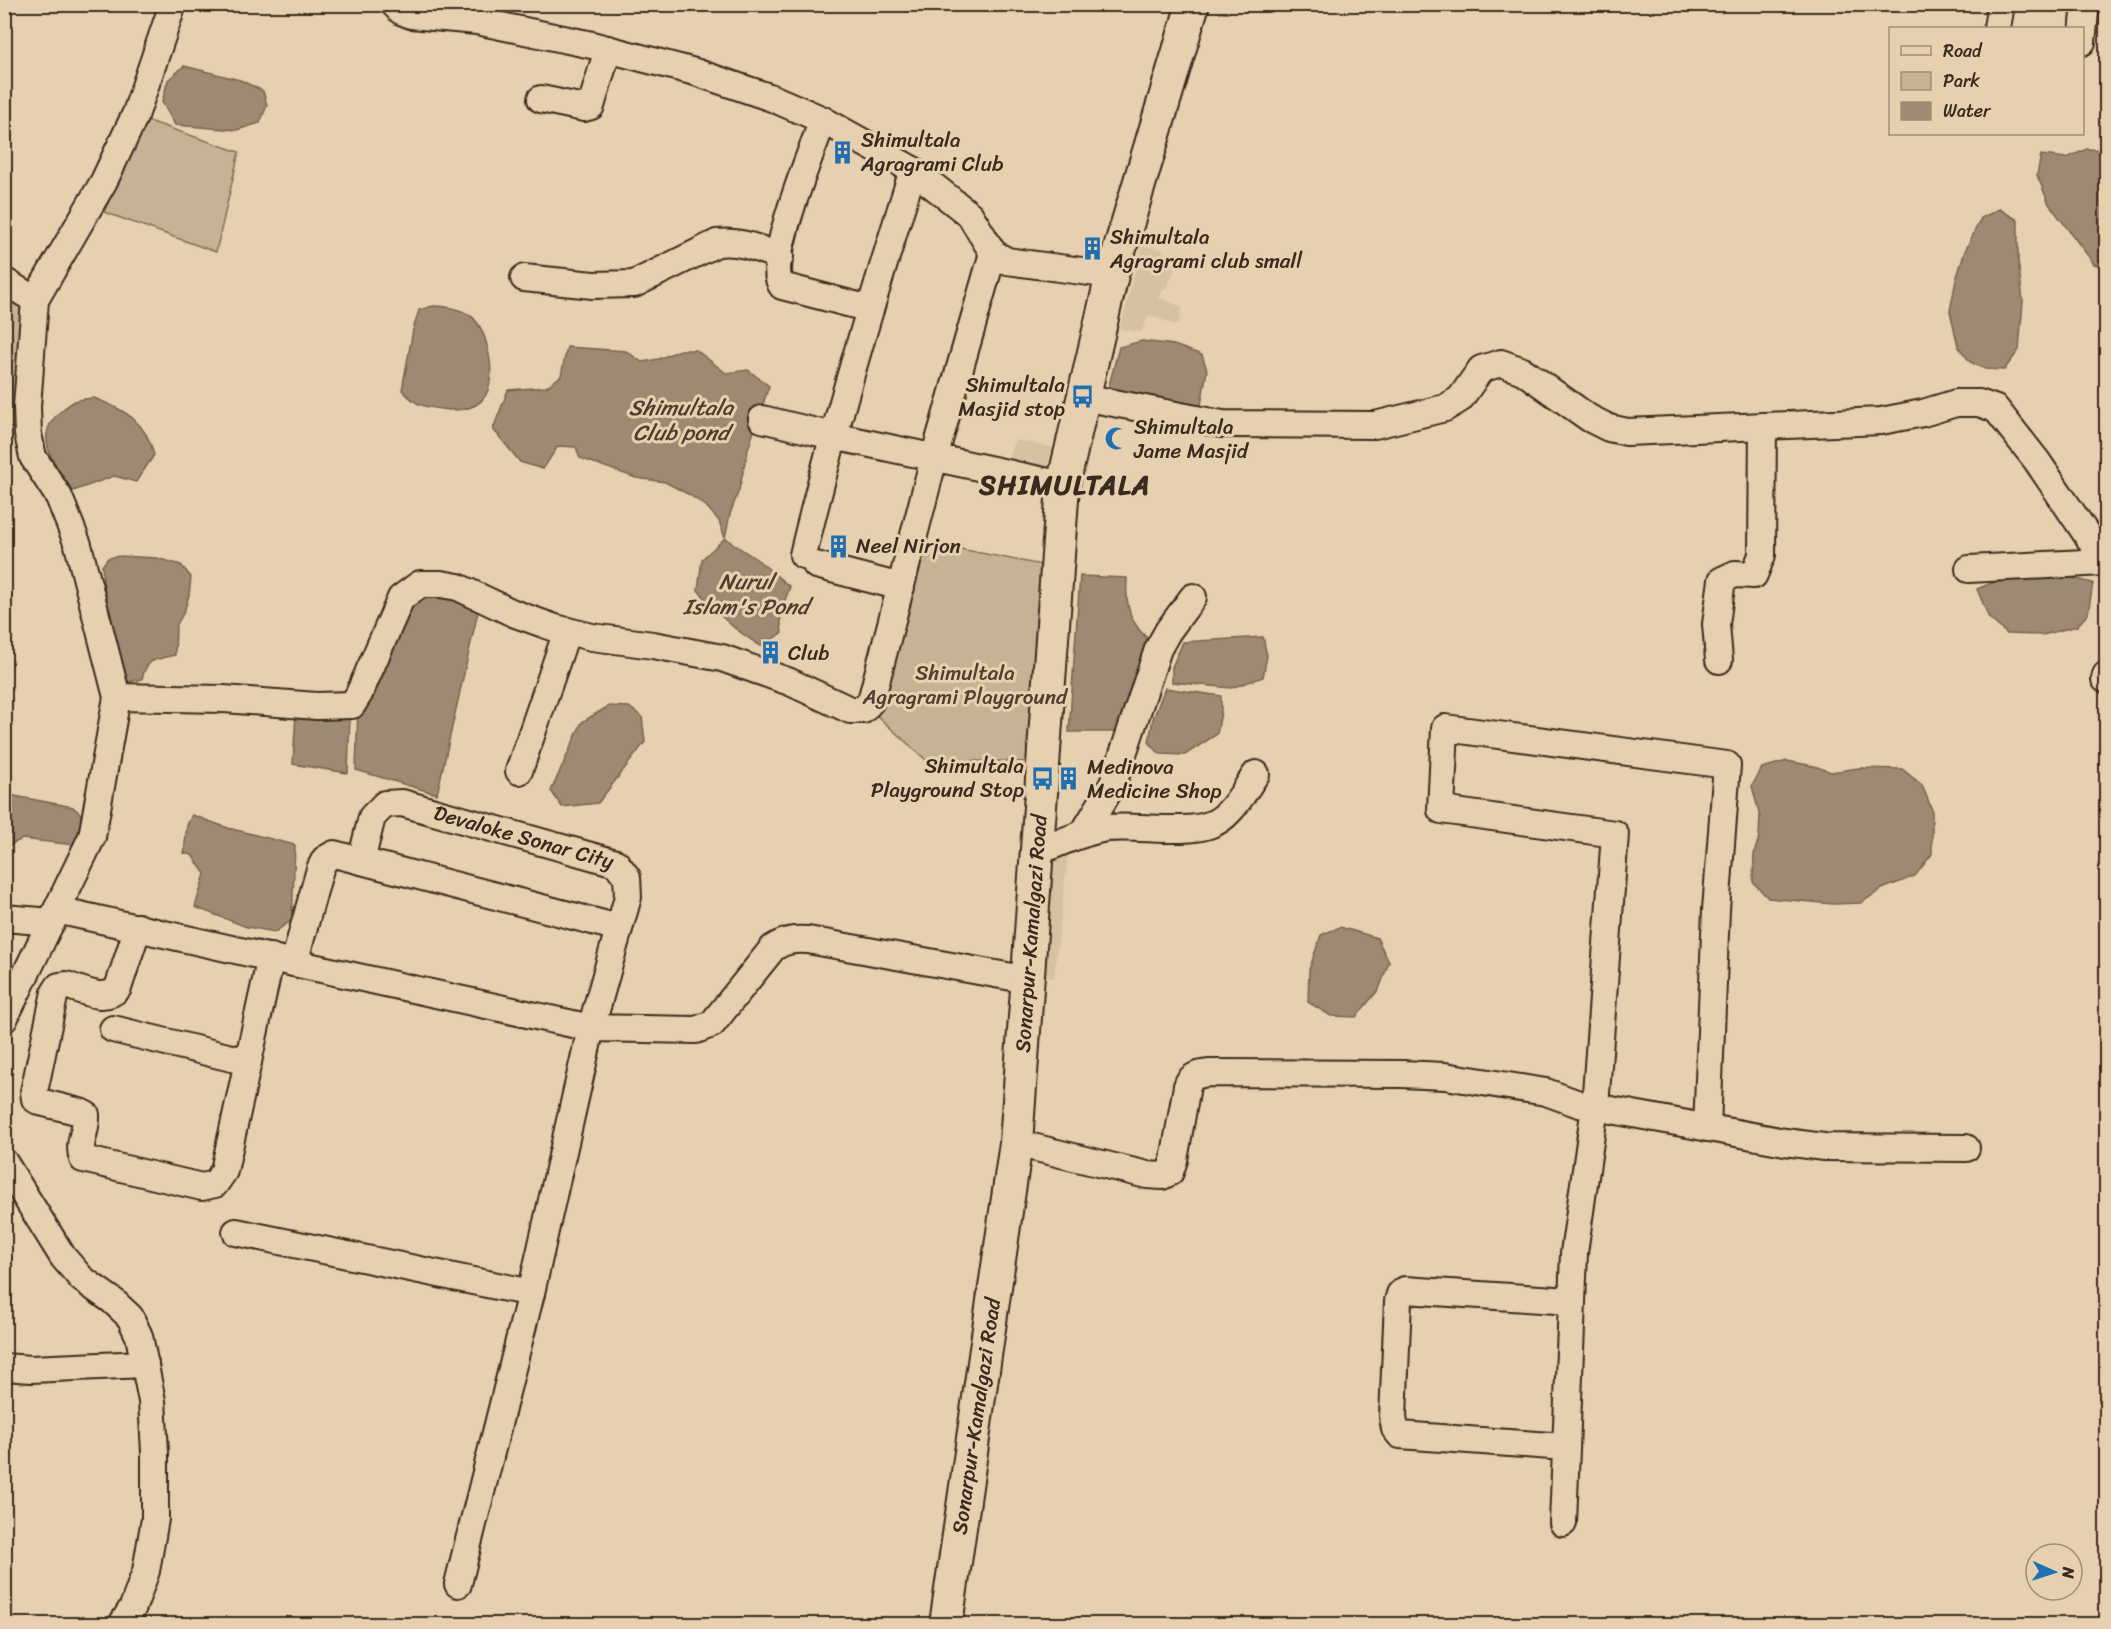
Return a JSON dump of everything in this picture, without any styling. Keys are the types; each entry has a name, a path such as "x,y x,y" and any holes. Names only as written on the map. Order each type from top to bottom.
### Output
{"main road":[{"name":"Sonarpur-Kamalgazi Road","path":"946,1624 1016,1143 1063,485 1112,275 1193,4"}],"street":[{"path":"4,1019 92,837 117,697 78,545 59,497 33,457 28,434 27,406 35,300 104,181 136,113 173,4"},
{"path":"394,4 400,11 411,15 477,21 608,49 695,72 771,98 823,120 913,170 970,215 993,254 1007,261 1112,275"},
{"path":"1997,27 2001,4"},
{"path":"2084,27 2086,4"},
{"path":"541,99 584,108 591,106 608,49"},
{"path":"823,120 792,204 777,275 782,286 870,309"},
{"path":"901,587 809,560 822,473 913,170"},
{"path":"524,278 593,285 634,284 717,243 731,241 743,243 780,257"},
{"path":"117,697 224,699 317,706 352,705 401,598 420,584 458,587 513,613 567,631 722,658 790,682 850,710 863,710 871,701 933,458 993,254"},
{"path":"4,281 35,300"},
{"path":"1083,397 1222,424 1375,425 1445,408 1460,399 1481,369 1501,363 1523,371 1589,418 1609,428 1627,432 1881,421 1923,413 1956,403 1979,403 1996,409 2037,461 2106,562"},
{"path":"762,418 833,436 1063,485"},
{"path":"1719,660 1716,624 1722,580 1735,574 1754,574 1762,555 1763,426"},
{"path":"1969,569 2106,562"},
{"path":"1083,834 1113,784 1158,650 1168,631 1193,597"},
{"path":"519,771 567,631"},
{"path":"1563,1523 1574,1253 1595,1107 1615,834 1441,810 1445,728 1727,765 1716,910 1707,1128"},
{"path":"1036,852 1083,834 1106,829 1189,828 1210,825 1228,813 1256,774"},
{"name":"Devaloke Sonar City","path":"361,861 372,817 385,804 402,803 616,863 627,877 628,897 591,1028 531,1293 458,1584"},
{"path":"138,927 118,988 113,994 105,996 66,985 59,986 55,992 34,1092 35,1099 86,1115 87,1122 80,1149 83,1159 201,1187 215,1185 224,1171 248,1062 283,960 325,859 334,854 619,928"},
{"path":"4,918 85,916 591,1028 696,1030 712,1024 773,948 792,939 1012,977 1028,977"},
{"path":"113,1029 248,1062"},
{"path":"1016,1143 1092,1163 1162,1176 1170,1172 1174,1160 1189,1080 1201,1074 1402,1074 1445,1076 1546,1092 1595,1107 1824,1147 1966,1148"},
{"path":"4,1162 63,1257 82,1279 113,1301 130,1317 139,1336 152,1401 155,1519 146,1571 133,1607 122,1624"},
{"path":"236,1232 531,1293"},
{"path":"1565,1447 1400,1435 1393,1424 1394,1382 1398,1301 1400,1294 1405,1290 1571,1301"},
{"path":"4,1367 31,1369 146,1365"}],"shaded area":[{"path":"1142,246 1161,249 1175,269 1167,287 1158,297 1182,307 1178,326 1149,315 1141,332 1120,329"},
{"path":"1015,440 1061,449 1055,474 1005,466"},
{"path":"1053,852 1068,853 1054,978 1042,977"}],"green space":[{"path":"146,120 239,152 216,252 104,212"},
{"path":"4,298 25,308 19,429 5,427"},
{"name":"Shimultala Agragrami Playground","path":"925,542 1047,566 1036,762 926,760 875,714"}],"water":[{"path":"184,66 240,80 263,91 267,105 260,123 237,130 175,125 162,102 168,80"},
{"path":"2087,149 2106,150 2106,268 2094,264 2049,204 2037,175 2041,155 2067,158"},
{"path":"1999,209 2018,220 2018,260 2023,301 2019,350 2004,370 1985,369 1970,362 1958,346 1950,311 1965,251 1981,218"},
{"path":"433,306 460,310 468,314 475,320 485,338 490,360 488,390 481,401 469,408 449,410 424,406 402,390 419,310"},
{"path":"1142,341 1174,345 1202,355 1207,370 1201,405 1186,407 1107,393 1119,347"},
{"name":"Shimultala Club pond","path":"567,347 626,351 642,362 659,359 680,350 696,350 726,373 748,370 769,386 748,449 725,538 719,521 706,506 688,494 665,482 636,478 580,458 576,447 558,446 543,469 520,462 493,429 508,390 546,387 561,376"},
{"path":"94,398 133,418 146,433 154,455 136,482 114,476 73,491 49,451 47,431 60,412 72,402"},
{"name":"Nurul Islam's Pond","path":"725,538 759,561 790,587 780,613 782,633 761,646 726,621 698,590 702,559"},
{"path":"120,556 157,558 181,565 191,577 184,612 176,626 175,655 153,661 147,667 142,679 129,682 122,673 107,625 102,566 108,558"},
{"path":"2039,575 2065,576 2093,583 2088,614 2077,626 2043,635 2007,634 1989,618 1977,589 1992,583"},
{"path":"1080,576 1127,578 1128,607 1134,623 1154,644 1123,732 1069,732"},
{"path":"434,588 479,607 437,794 356,770 358,708 409,591"},
{"path":"1263,637 1267,656 1263,677 1231,688 1172,682 1172,667 1183,642"},
{"path":"1165,688 1221,696 1217,734 1185,755 1160,754 1149,742 1153,719"},
{"path":"609,706 629,707 642,717 645,742 598,803 562,807 551,791 582,722"},
{"path":"296,713 350,715 348,773 293,764"},
{"path":"1787,761 1831,772 1859,768 1902,769 1922,785 1932,810 1932,854 1915,876 1882,889 1861,903 1833,904 1768,898 1753,882 1754,854 1759,837 1760,816 1752,786 1762,768"},
{"path":"4,794 73,807 81,814 82,833 75,845 22,839 5,851"},
{"path":"192,815 228,828 295,845 292,920 275,932 247,927 195,907 205,874 192,855 184,853 187,825"},
{"path":"1340,927 1377,938 1389,962 1379,989 1356,1017 1331,1016 1308,1002 1309,970 1321,935"}],"place":[{"name":"Shimultala Agragrami Club","path":"843,152"},
{"name":"Shimultala Agragrami club small","path":"1092,249"},
{"name":"Shimultala Masjid stop","path":"1083,397"},
{"name":"Shimultala Jame Masjid","path":"1116,439"},
{"name":"Neel Nirjon","path":"838,546"},
{"name":"Club","path":"770,653"},
{"name":"Shimultala Playground Stop","path":"1042,778"},
{"name":"Medinova Medicine Shop","path":"1069,779"}],"district":[{"name":"SHIMULTALA","path":"1065,485"}]}
